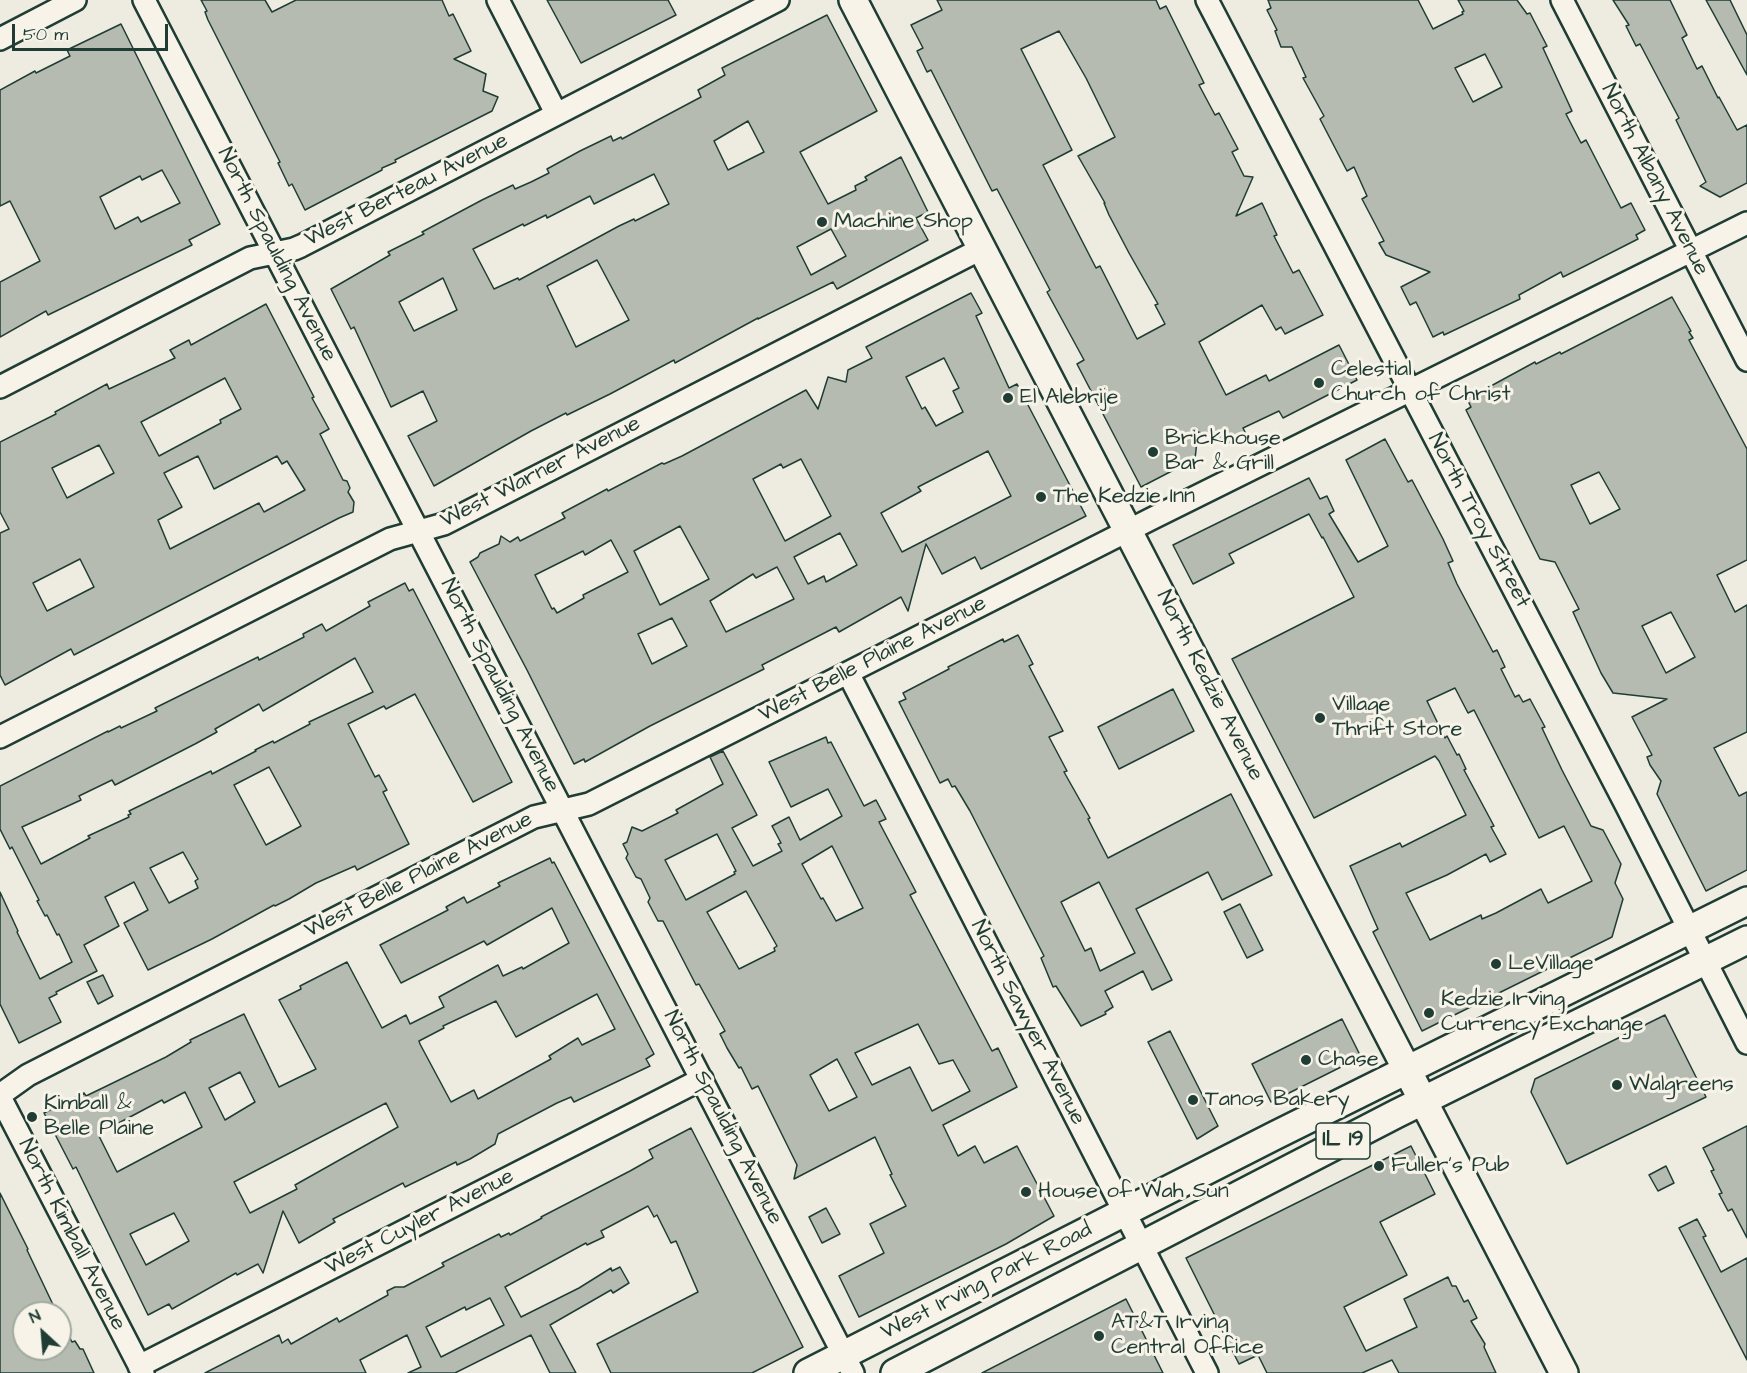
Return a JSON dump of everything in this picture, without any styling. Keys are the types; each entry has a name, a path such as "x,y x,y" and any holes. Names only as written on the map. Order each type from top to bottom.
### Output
{"main road":[{"name":"North Kedzie Avenue","path":"853,0 1564,1373"},
{"name":"West Irving Park Road","path":"808,1373 848,1364 1125,1212 1747,901"},
{"name":"West Irving Park Road","path":"895,1373 1141,1244 1424,1100 1747,940"}],"street":[{"path":"0,39 75,0"},
{"name":"North Spaulding Avenue","path":"144,0 848,1364"},
{"path":"498,0 556,113"},
{"name":"West Berteau Avenue","path":"0,387 250,258 301,246 778,0"},
{"name":"North Troy Street","path":"1207,0 1620,793 1747,1043"},
{"name":"North Albany Avenue","path":"1562,0 1747,360"},
{"name":"West Belle Plaine Avenue","path":"0,1096 28,1075 534,817 587,805 1128,531 1747,223"},
{"name":"West Warner Avenue","path":"0,737 390,539 444,524 981,249"},
{"name":"North Sawyer Avenue","path":"848,673 1207,1373"},
{"name":"West Cuyler Avenue","path":"141,1369 702,1079"},
{"name":"North Kimball Avenue","path":"0,1096 141,1369"}],"building":[{"path":"201,0 265,0 272,12 296,0 442,0 449,16 453,14 471,51 454,59 486,74 483,91 498,97 492,111 395,160 396,162 382,170 305,210 292,184 289,186 278,163 280,162 208,20 205,12 207,11"},
{"path":"547,0 668,0 676,15 581,63"},
{"path":"937,0 1156,0 1160,9 1166,6 1204,83 1199,85 1215,115 1219,113 1238,149 1232,152 1244,176 1253,177 1236,216 1262,203 1277,235 1274,236 1293,273 1299,270 1323,315 1285,334 1281,327 1276,330 1262,305 1199,342 1226,395 1266,375 1269,381 1339,345 1357,380 1283,418 1279,411 1243,428 1246,434 1226,444 1223,439 1198,432 1195,459 1141,487 1077,364 1084,360 1047,292 1050,290 997,189 992,191 931,70 927,72 917,51 923,48 911,25 942,10","holes":["1059,31 1086,78 1115,137 1078,156 1158,304 1155,305 1165,324 1137,339 1100,266 1096,268 1043,165 1072,150 1021,49"]},
{"path":"1268,0 1418,0 1433,29 1463,14 1464,11 1458,0 1517,0 1527,14 1530,13 1547,46 1543,48 1572,111 1566,114 1581,143 1586,140 1621,208 1631,203 1645,230 1636,235 1638,239 1563,277 1561,272 1519,295 1520,299 1444,335 1443,332 1433,337 1416,302 1410,305 1401,287 1430,272 1386,255 1379,243 1384,241 1362,199 1367,196 1354,167 1347,171 1320,119 1324,116 1303,78 1306,77 1292,47 1281,47 1275,31 1277,30 1267,10 1271,8","holes":["1485,54 1502,87 1473,102 1455,68"]},
{"path":"1613,0 1670,0 1687,35 1682,38 1697,69 1702,66 1737,130 1747,125 1747,183 1720,197 1700,186 1706,182 1676,120 1679,118 1640,44 1636,46 1626,26 1629,25"},
{"path":"1706,0 1730,0 1747,35 1747,75"},
{"path":"827,15 877,111 800,152 828,204 856,190 855,186 867,180 865,177 901,157 928,212 916,218 928,240 837,289 833,282 758,318 675,363 674,360 610,394 567,415 566,413 434,486 408,436 437,421 423,391 391,407 354,327 351,329 331,289 390,255 388,252 482,200 513,185 515,189 531,182 549,173 547,169 580,151 611,136 613,141 621,137 622,139 701,97 698,90 725,75 722,68","holes":["748,121 764,152 728,170 714,141","654,174 669,204 635,221 634,219 619,226 519,280 518,278 494,289 473,249 523,224 524,226 546,215 547,218 590,196 594,204","831,229 846,256 811,275 797,247","597,260 629,320 576,347 547,286","443,278 457,310 414,331 399,302"]},
{"path":"121,24 220,224 189,240 192,245 48,315 46,311 0,337 0,282 40,261 10,201 0,206 0,90 70,56 67,50","holes":["162,170 180,203 141,222 138,217 115,229 100,197 140,176 142,180"]},
{"path":"971,293 982,313 976,316 1009,388 1017,384 1086,516 981,569 975,557 942,574 926,544 908,611 901,597 839,632 836,627 762,665 764,669 650,726 585,762 584,759 574,764 470,562 480,553 499,544 501,536 510,542 518,537 520,541 565,518 562,513 607,489 608,491 662,463 682,456 806,390 818,409 828,377 846,382 848,370 872,358 866,347","holes":["944,358 959,388 953,391 963,412 936,426 925,407 922,409 906,377","988,451 1011,496 902,552 881,513 921,491 918,487","801,459 831,516 785,541 753,479 781,464 783,468","680,526 709,579 660,605 634,551","840,533 857,565 826,582 824,576 808,584 794,557","611,540 628,572 583,595 584,598 557,613 554,608 552,609 535,575 583,551 585,555","777,567 794,599 726,632 710,601 753,574 756,578","672,618 687,646 652,664 638,634"]},
{"path":"1672,297 1691,331 1689,332 1693,338 1689,340 1747,449 1747,560 1717,575 1735,612 1747,605 1747,732 1714,748 1739,796 1747,792 1747,870 1706,891 1657,794 1661,781 1650,765 1647,757 1652,755 1632,717 1667,699 1613,693 1601,673 1573,612 1579,609 1555,562 1540,559 1466,410 1471,407 1467,399 1535,362 1536,364 1560,352 1561,354","holes":["1599,472 1620,509 1590,524 1571,485","1671,612 1695,657 1666,673 1642,626"]},
{"path":"266,304 329,429 320,434 343,480 347,481 350,488 348,492 354,502 353,512 74,655 71,649 5,685 0,675 0,533 9,529 0,512 0,442 56,414 55,412 107,384 109,389 175,358 170,350 189,340 191,345","holes":["225,378 241,409 220,420 221,423 159,456 141,422","99,445 114,473 67,498 52,468","198,456 214,489 277,456 282,464 287,461 305,490 264,512 259,503 170,549 158,520 182,507 164,473","80,559 94,587 47,611 33,583"]},
{"path":"1385,439 1408,482 1412,480 1443,539 1453,561 1448,563 1457,584 1493,652 1497,650 1505,667 1501,669 1515,697 1519,695 1523,702 1530,699 1545,727 1542,728 1562,770 1591,826 1603,830 1621,864 1615,883 1623,899 1612,937 1422,1031 1373,932 1378,929 1350,866 1400,843 1402,847 1466,815 1439,761 1435,756 1314,818 1232,659 1354,597 1309,514 1229,554 1234,563 1193,584 1173,545 1309,478 1320,499 1327,496 1334,511 1329,514 1358,562 1388,546 1346,460","holes":["1455,688 1468,713 1474,710 1539,838 1564,826 1592,881 1548,903 1541,889 1496,913 1482,919 1481,915 1430,940 1406,893 1486,854 1490,862 1506,854 1464,770 1466,769 1459,754 1457,755 1447,736 1445,738 1427,701"]},
{"path":"405,583 409,591 413,589 512,782 473,802 415,694 386,709 384,706 348,724 375,777 379,775 387,790 383,792 409,844 357,870 355,866 316,883 212,939 148,970 124,923 148,910 134,882 105,897 119,926 84,945 97,971 49,998 61,1022 19,1043 0,1004 0,892 40,979 72,962 59,934 57,935 37,901 39,900 12,847 10,849 0,829 0,786 108,731 120,726 121,728 157,711 155,708 258,657 259,660 304,637 303,634 322,624 326,631 370,606 368,602","holes":["355,658 373,692 309,722 310,724 255,750 212,774 211,771 129,811 131,814 128,815 129,817 88,836 90,838 41,864 22,827 81,800 79,796 112,780 115,785 195,744 217,732 215,729 259,704 263,711","269,767 301,826 266,845 234,785","183,852 198,879 195,881 198,888 169,903 150,868"]},
{"path":"1018,635 1033,664 1029,666 1063,731 1049,737 1067,771 1064,772 1090,818 1088,819 1108,858 1231,794 1272,875 1222,900 1208,872 1136,909 1172,980 1152,990 1143,971 1105,991 1113,1007 1105,1012 1106,1014 1081,1026 1056,986 1053,987 1041,958 1044,956 970,811 955,786 952,787 948,779 940,783 899,702 906,699 903,693 949,669 948,667 1003,639 1004,642","holes":["1099,882 1135,953 1100,971 1091,948 1085,951 1061,902"]},
{"path":"1173,689 1194,731 1119,769 1098,727"},
{"path":"826,737 828,743 831,742 864,806 876,800 886,819 879,822 916,892 910,895 992,1051 998,1048 1017,1087 943,1125 958,1156 975,1146 984,1163 1017,1146 1054,1216 1006,1244 859,1317 839,1276 884,1253 870,1224 906,1206 890,1175 892,1174 875,1137 794,1179 797,1165 758,1086 752,1089 741,1067 739,1068 727,1048 720,1034 725,1031 699,984 696,985 663,921 658,921 648,902 650,898 641,879 636,877 626,858 628,854 623,844 627,842 632,827 642,831 678,813 676,810 723,784 710,757 723,751 757,815 732,828 753,866 782,851 778,844 781,843 772,826 789,817 800,840 842,816 828,789 791,807 769,762","holes":["717,834 736,871 735,874 686,900 665,860","832,846 863,908 836,921 802,864","746,891 777,946 774,948 775,951 739,969 707,912","918,1024 939,1064 953,1060 970,1091 932,1111 910,1067 872,1085 855,1053","837,1059 857,1097 829,1111 810,1075"]},
{"path":"550,858 552,863 554,862 654,1054 646,1059 650,1066 574,1102 571,1097 557,1103 498,1134 495,1144 470,1159 457,1165 456,1162 405,1187 403,1183 333,1219 335,1222 299,1243 283,1211 263,1273 258,1264 237,1275 236,1273 172,1309 169,1304 148,1315 76,1167 73,1169 44,1113 84,1093 86,1096 166,1057 191,1042 190,1040 244,1014 279,1087 316,1069 279,1000 301,989 300,986 347,962 382,1028 406,1015 410,1024 444,1007 439,997 498,965 503,976 522,967 523,969 569,943 552,908 487,945 484,941 401,983 380,945 448,910 446,907 464,897 467,903 500,886 498,883","holes":["597,994 615,1029 582,1045 578,1038 549,1056 551,1059 478,1099 474,1090 451,1102 419,1041 444,1028 443,1026 496,1001 516,1037","240,1072 255,1102 225,1120 209,1088","185,1092 202,1127 117,1172 98,1134 162,1100 164,1103","386,1103 398,1127 295,1185 297,1189 250,1213 234,1182","174,1213 189,1241 146,1265 130,1234"]},
{"path":"1240,904 1263,950 1247,958 1224,912"},
{"path":"103,975 113,996 98,1004 87,982"},
{"name":"Walgreens","path":"1665,1015 1706,1097 1567,1164 1531,1092 1535,1079"},
{"name":"Chase","path":"1342,1019 1361,1057 1271,1102 1252,1064"},
{"path":"1170,1031 1218,1126 1197,1139 1148,1042"},
{"path":"1747,1126 1747,1238 1732,1209 1728,1211 1719,1194 1722,1193 1703,1148"},
{"path":"691,1128 803,1347 752,1373 611,1373 597,1344 698,1292 676,1241 671,1243 657,1215 654,1217 648,1206 601,1231 604,1237 587,1245 586,1243 505,1287 521,1317 579,1288 611,1268 612,1271 620,1267 629,1283 613,1293 611,1290 550,1325 576,1373 550,1373 531,1335 455,1373 408,1373 421,1367 407,1335 360,1360 366,1373 205,1373 279,1335 282,1343 288,1339 291,1344 337,1318 339,1322 388,1295 387,1291 395,1287 404,1287 444,1266 442,1263 499,1234 501,1237 509,1233 510,1235 630,1171 653,1158 649,1150","holes":["490,1298 504,1325 441,1357 426,1327 465,1307 466,1310"]},
{"path":"1411,1146 1435,1194 1380,1222 1407,1275 1344,1307 1366,1351 1417,1327 1404,1299 1448,1277 1452,1286 1456,1286 1464,1302 1468,1300 1477,1318 1471,1321 1485,1344 1484,1347 1496,1373 1399,1373 1392,1360 1362,1373 1267,1373 1258,1355 1239,1364 1186,1258"},
{"path":"1666,1166 1674,1183 1658,1191 1649,1175"},
{"path":"0,1193 51,1301 12,1301 12,1361 72,1361 72,1342 75,1341 80,1349 83,1349 94,1373 0,1373"},
{"path":"826,1208 840,1234 822,1243 809,1217"},
{"path":"1697,1219 1706,1236 1703,1237 1721,1272 1747,1258 1747,1360 1679,1228"},
{"name":"AT&T Irving Central Office","path":"1126,1299 1163,1373 982,1373"}],"place":[{"name":"Machine Shop","path":"822,222"},
{"name":"Celestial Church of Christ","path":"1319,383"},
{"name":"El Alebrije","path":"1008,398"},
{"name":"Brickhouse Bar & Grill","path":"1153,452"},
{"name":"The Kedzie Inn","path":"1041,497"},
{"name":"Village Thrift Store","path":"1320,718"},
{"name":"LeVillage","path":"1496,964"},
{"name":"Kedzie Irving Currency Exchange","path":"1429,1013"},
{"name":"Chase","path":"1306,1060"},
{"name":"Walgreens","path":"1617,1085"},
{"name":"Tanos Bakery","path":"1193,1100"},
{"name":"Kimball & Belle Plaine","path":"32,1117"},
{"name":"Fuller's Pub","path":"1379,1166"},
{"name":"House of Wah Sun","path":"1026,1192"},
{"name":"AT&T Irving Central Office","path":"1099,1336"}]}
